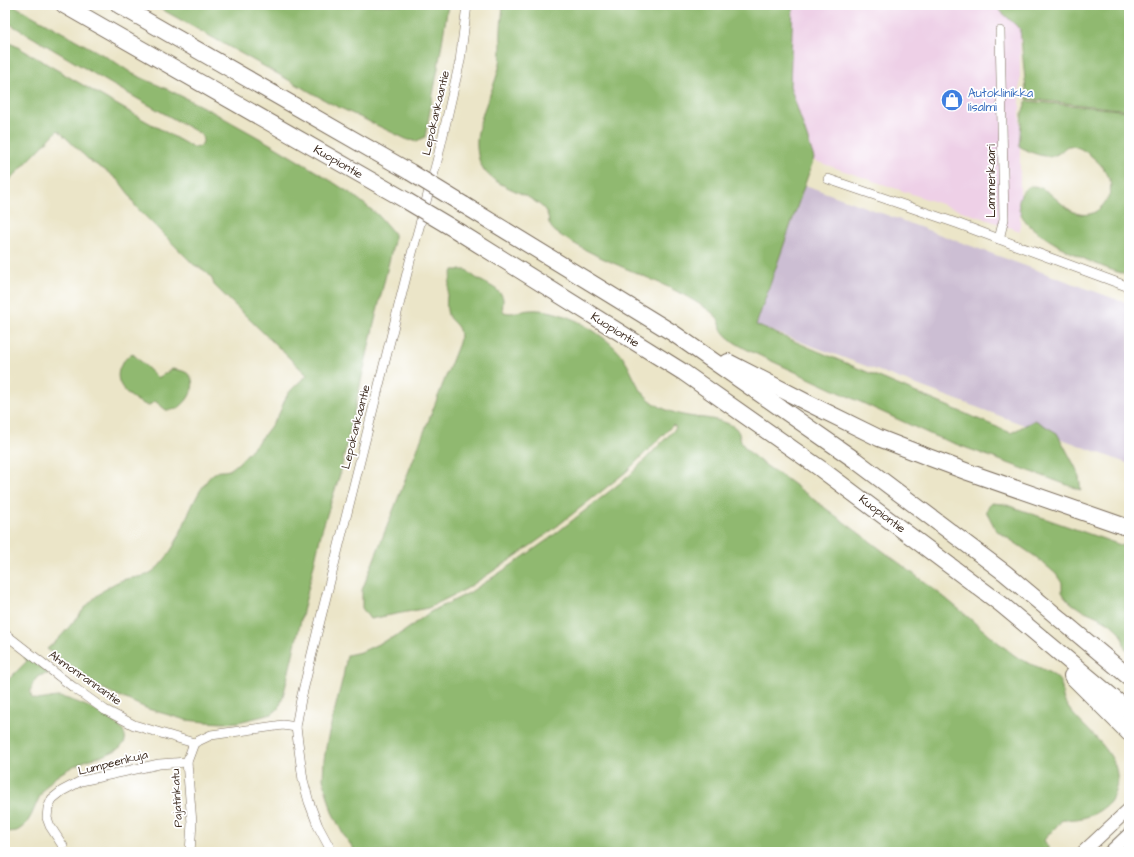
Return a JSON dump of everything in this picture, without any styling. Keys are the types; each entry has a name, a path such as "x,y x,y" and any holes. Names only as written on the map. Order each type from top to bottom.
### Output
{"highway":[{"name":"Kuopiontie","path":"64,5 407,201 683,372 821,469 1001,604 1129,711"},
{"path":"120,5 410,172 673,333 855,460 980,554 1129,676"},
{"path":"673,333 879,438 968,472 1129,528"},
{"path":"1001,604 1129,733"}],"main road":[{"path":"1083,852 1129,809"},
{"path":"1110,852 1129,834"}],"street":[{"name":"Lepokankaantie","path":"332,852 318,826 309,802 303,780 296,727 318,628 411,257 437,161 460,61 467,5"},
{"name":"Lammenkaari","path":"999,239 1004,219 1000,31"},
{"path":"828,179 959,224 1129,287"},
{"name":"Ahmonrannantie","path":"5,634 73,688 105,710 134,725 194,743"},
{"path":"194,743 210,735 283,725 296,727"},
{"name":"Pajatinkatu","path":"190,852 192,824 187,762 194,743"},
{"name":"Lumpeenkuja","path":"63,846 50,826 47,818 48,808 52,799 62,792 81,781 159,764 187,762"}],"shaded area":[{"path":"778,5 1020,5 1020,231 786,151"},
{"path":"805,185 1129,304 1129,464 756,325"}],"green space":[{"path":"5,5 13,5 112,60 133,74 211,111 270,144 353,195 378,215 394,234 394,241 340,474 322,530 283,697 279,708 272,714 238,722 224,723 186,720 148,709 99,687 47,649 62,635 96,596 104,590 120,581 147,575 159,566 173,547 193,503 209,478 218,472 229,470 243,458 260,440 272,424 290,392 307,375 214,285 207,272 194,265 136,207 119,181 90,161 58,130 5,185 5,41 192,147 196,148 201,146 203,139 199,133 113,85 5,21"},
{"path":"154,5 448,5 425,137 417,141 408,140 330,103"},
{"path":"503,5 793,5 790,86 814,158 756,325 1011,433 1035,420 1057,433 1078,472 1081,490 934,436 750,351 728,338 722,331 716,316 701,305 668,287 584,249 555,232 549,224 546,211 542,207 526,196 500,184 493,179 481,165 478,155 477,144 480,122 496,79 500,62"},
{"path":"994,5 1129,5 1129,110 1027,99 1020,29"},
{"path":"1027,101 1129,111 1129,276 1094,263 1049,240 1029,225 1022,216 1019,199 1023,191 1029,187 1034,186 1041,188 1067,208 1082,214 1090,214 1099,209 1106,201 1111,188 1108,176 1101,165 1079,148 1068,146 1055,155 1044,156 1028,151 1019,146 1022,113"},
{"path":"453,270 467,270 475,277 498,291 502,297 504,312 511,313 531,310 548,311 570,318 591,329 607,340 615,348 627,364 639,388 655,404 676,413 724,422 736,428 744,446 758,459 953,604 1014,655 1047,671 1057,678 1061,685 1063,699 1070,710 1099,741 1114,762 1117,774 1116,787 1110,802 1105,807 1089,816 1077,819 1063,819 1044,840 1048,847 1048,852 356,852 343,834 332,812 323,779 327,741 347,655 361,652 402,633 430,612 469,593 516,562 550,538 629,476 676,428 674,425 672,426 626,472 547,534 466,589 428,608 370,619 362,608 362,590 459,343 459,329 449,317 447,310 448,292"},
{"path":"132,353 158,378 172,369 187,373 191,377 193,387 189,397 182,405 175,409 166,410 155,401 148,406 129,395 120,383 118,377 119,370 124,361"},
{"path":"991,503 1004,504 1129,548 1129,654 1125,647 1121,633 1117,629 1106,621 1078,608 1066,598 1062,592 1062,583 1056,574 1036,557 996,530 986,511"},
{"path":"26,656 49,674 39,676 35,681 31,690 32,698 42,699 59,697 85,705 113,721 124,733 125,739 123,744 118,749 79,763 56,777 42,792 30,818 24,826 16,831 5,832 5,683 27,661 24,657"}],"place":[{"name":"Autoklinikka Iisalmi","path":"952,100"}]}
